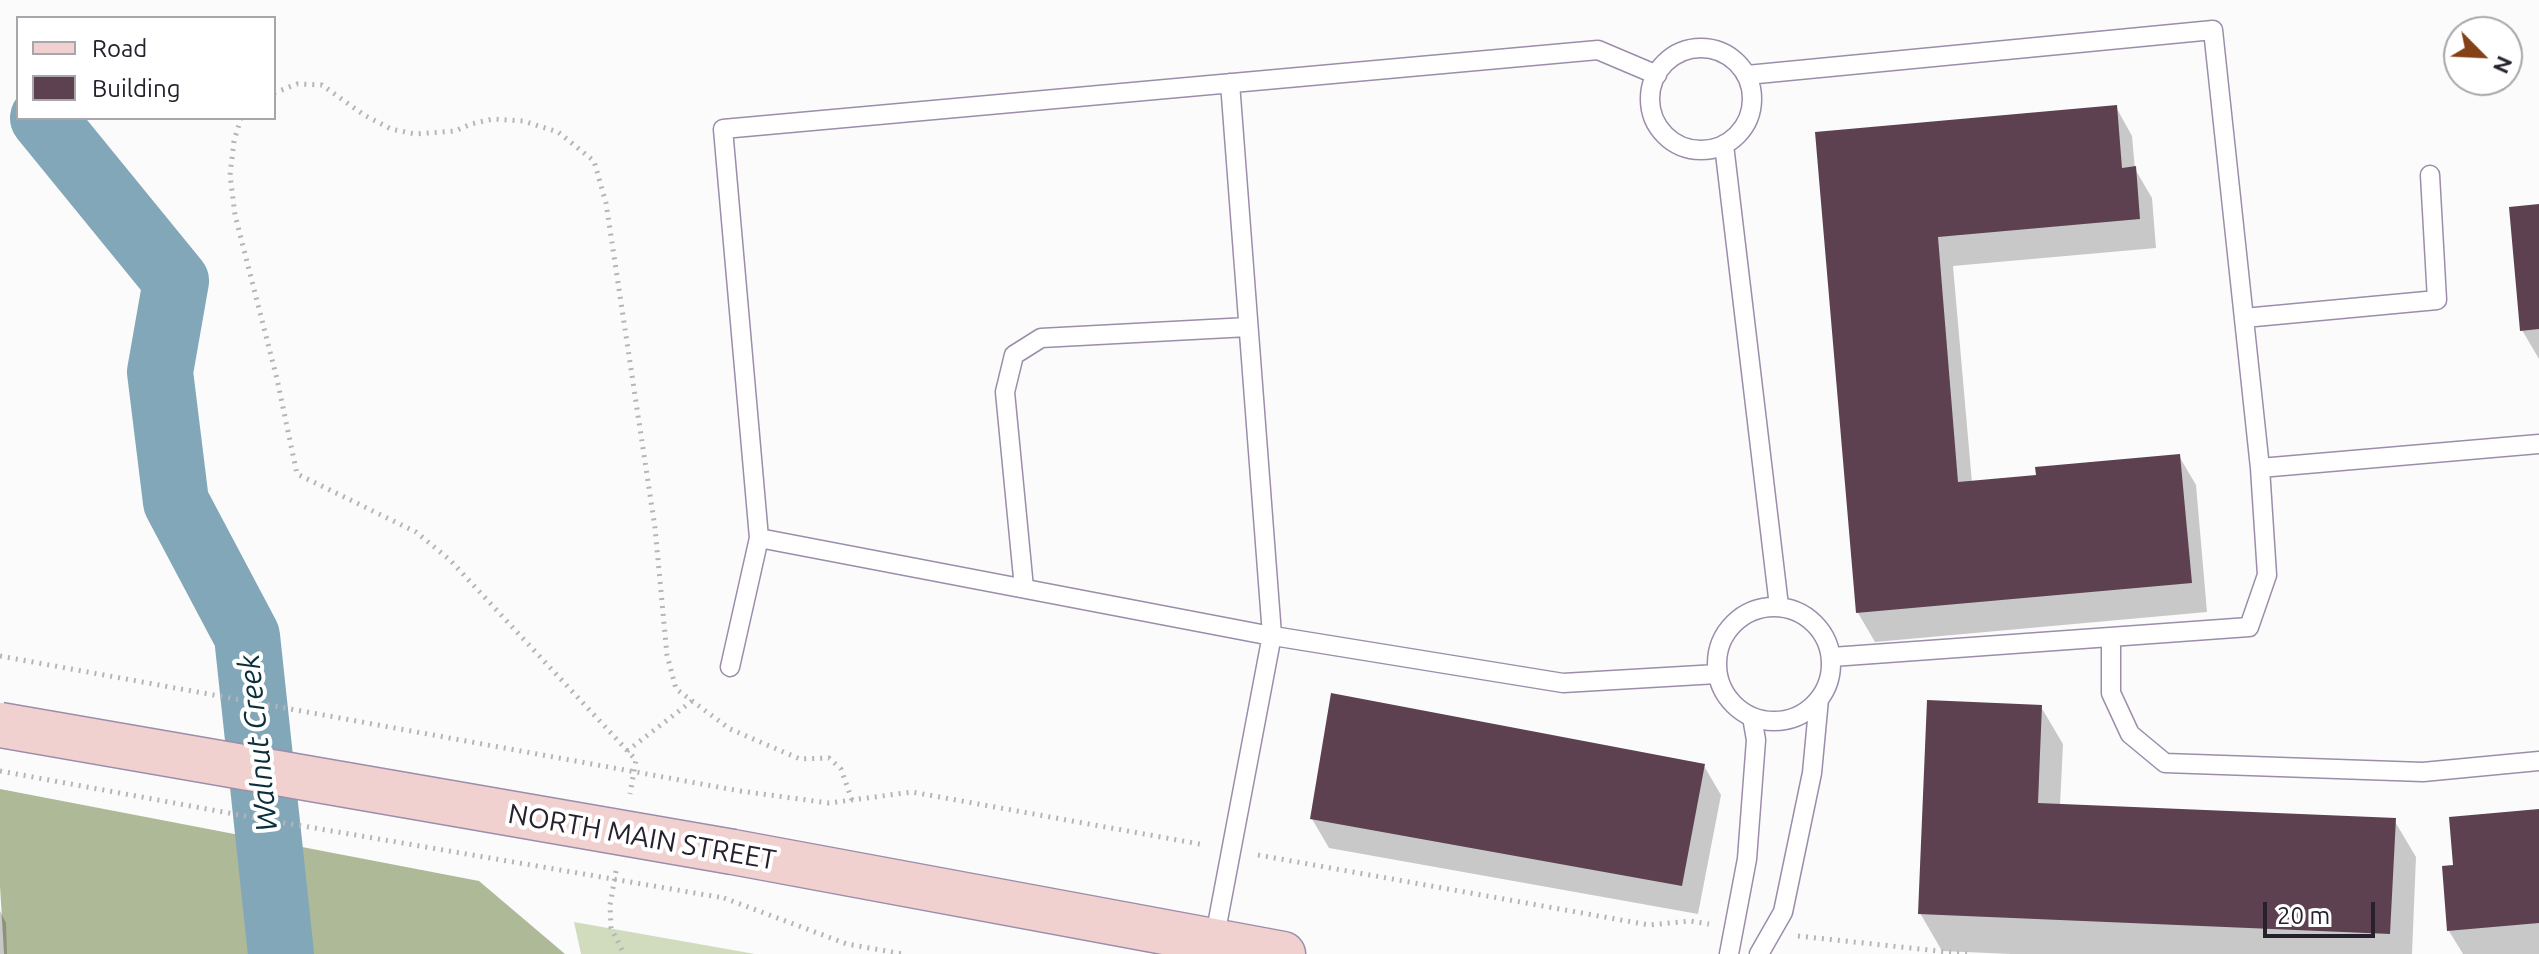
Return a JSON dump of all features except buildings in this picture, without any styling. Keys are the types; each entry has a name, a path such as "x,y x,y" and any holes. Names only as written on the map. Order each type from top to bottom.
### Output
{"main road":[{"name":"NORTH MAIN STREET","path":"0,725 733,852 1283,954"}],"lane":[{"path":"1747,75 2213,30 2260,468 2267,575 2249,627 1832,657"},
{"path":"1693,48 1708,48 1737,62 1747,75 1752,90 1750,114 1737,135 1724,145 1708,150 1691,149 1675,143 1662,132 1650,104 1651,89 1666,62 1679,53 1693,48"},
{"path":"730,667 759,538 723,129 1598,50 1657,75"},
{"path":"1214,941 1272,635 1230,83"},
{"path":"1724,145 1779,606"},
{"path":"2244,318 2437,300 2430,175"},
{"path":"1024,588 1005,392 1014,355 1041,338 1248,327"},
{"path":"2260,468 2539,444"},
{"path":"759,538 1272,635 1563,683 1717,674"},
{"path":"1779,606 1804,613 1817,624 1827,640 1832,657 1826,690 1803,714 1787,720 1770,722 1752,717 1736,707 1723,692 1717,674 1717,655 1723,636 1751,610 1779,606"},
{"path":"2111,638 2111,693 2130,734 2165,763 2423,772 2539,761"},
{"path":"1759,954 1783,912 1812,773 1819,699"},
{"path":"1729,954 1747,859 1756,740 1752,717"}],"path":[{"path":"276,92 297,84 322,85 364,115 391,129 415,134 455,131 493,119 523,121 558,132 594,161 606,203 655,528 667,655 676,689 730,729 800,759 829,758 841,769 852,800"},
{"path":"240,120 230,175 235,215 277,379 297,474 416,532 439,551 636,760 628,805"},
{"path":"0,656 740,791 829,803 912,792 1649,925 1690,921 1734,927"},
{"path":"627,751 692,701"},
{"path":"0,771 724,898 847,944 903,954"},
{"path":"617,864 610,905 611,928 624,954"},
{"path":"1771,933 1967,954"}],"green space":[{"path":"0,789 479,881 565,954 4,954"},
{"path":"574,922 755,954 581,954"}],"waterway":[{"name":"Walnut Creek","path":"45,120 176,281 160,372 176,502 247,636 281,954"}]}
